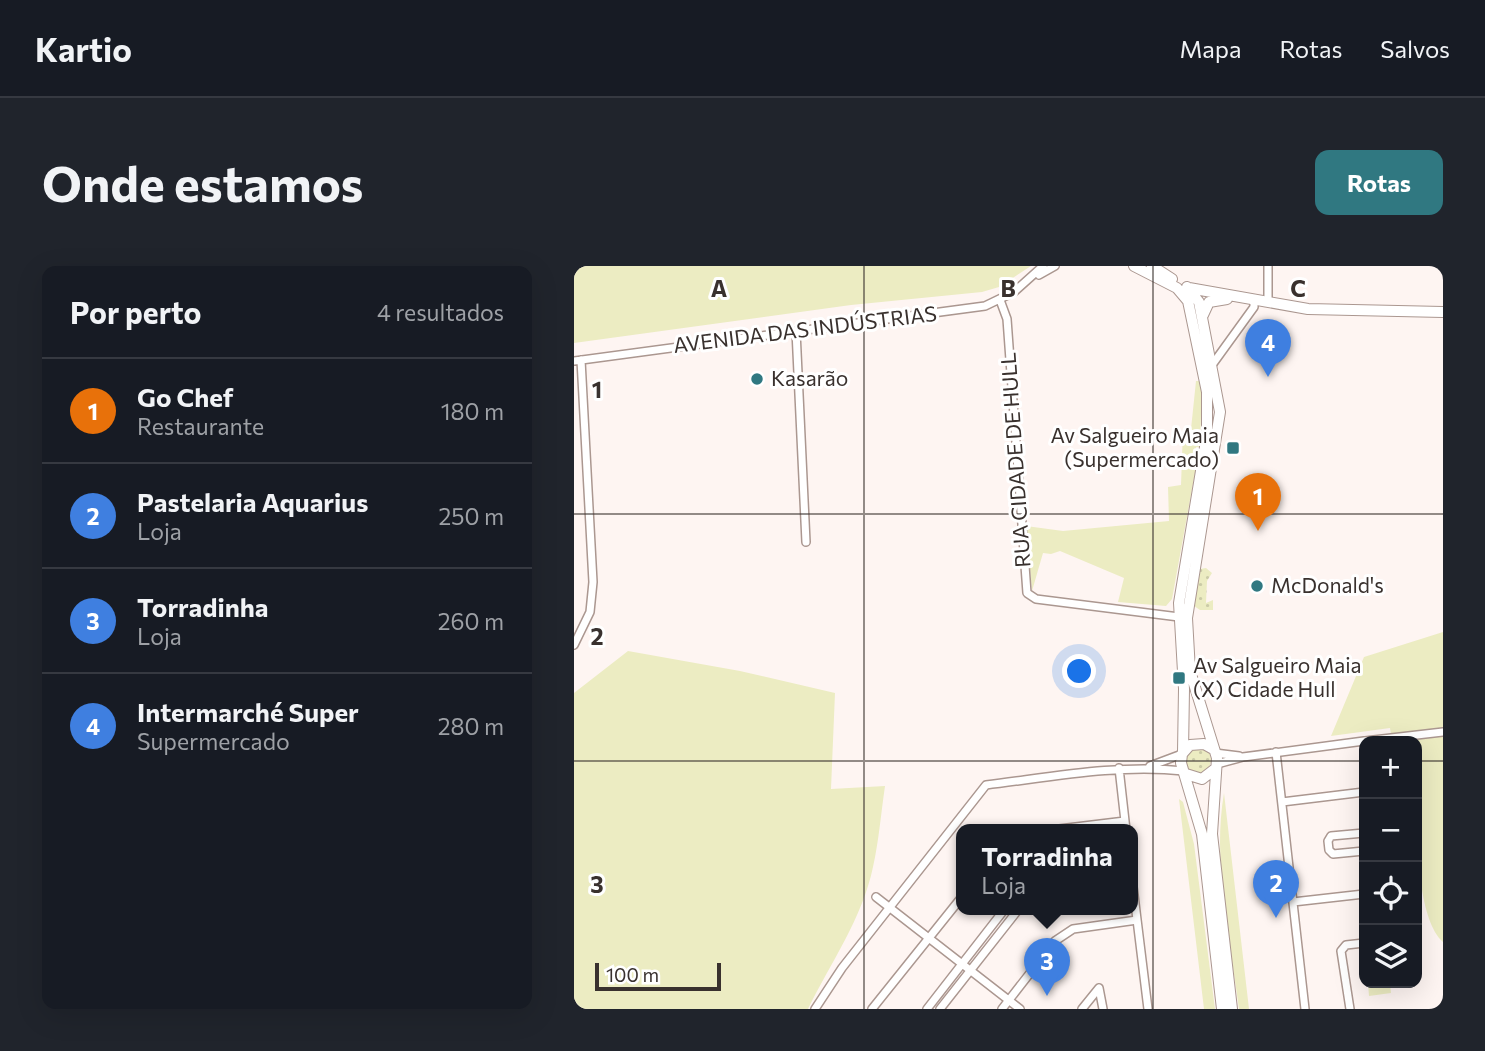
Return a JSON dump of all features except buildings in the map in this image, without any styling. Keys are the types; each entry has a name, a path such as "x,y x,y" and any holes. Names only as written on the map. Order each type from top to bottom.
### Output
{"street":[{"name":"AVENIDA DAS INDÚSTRIAS","path":"1029,280 1043,266"},
{"name":"AVENIDA DAS INDÚSTRIAS","path":"578,360 972,308 1000,300 1055,266"},
{"path":"1134,266 1184,290 1254,302 1320,310 1443,312"},
{"path":"1152,266 1199,302 1212,365 1220,425 1187,618 1191,671 1215,759 1212,834 1232,1009"},
{"path":"1268,266 1269,302"},
{"path":"1184,290 1191,309 1203,366 1208,416 1179,617 1184,689 1182,753 1202,834 1222,1009"},
{"path":"1202,320 1209,302 1238,299"},
{"name":"RUA CIDADE DE HULL","path":"1000,300 1006,313 1009,336 1027,593 1035,599 1179,617"},
{"path":"1212,365 1254,307 1254,302"},
{"path":"796,331 806,542"},
{"path":"574,645 590,612 593,582 578,360"},
{"path":"1408,736 1443,732"},
{"path":"1147,767 1199,743 1215,759 1359,742"},
{"path":"1276,752 1305,1009"},
{"path":"815,1009 842,968 986,785 1119,768 1147,767 1185,773 1202,779 1215,759"},
{"path":"1119,768 1125,824"},
{"path":"1282,802 1359,793"},
{"path":"1100,824 1125,821"},
{"path":"1359,833 1331,836 1328,841 1329,850 1333,854 1359,851"},
{"path":"1293,902 1359,895"},
{"path":"876,897 931,937 1020,1009"},
{"path":"872,1009 956,904"},
{"path":"926,1009 1000,915"},
{"path":"940,1009 1014,915"},
{"path":"1136,915 1148,1009"},
{"path":"1002,1009 1055,940 1073,929 1136,920"},
{"path":"1350,1009 1341,951 1346,945 1359,944"},
{"path":"1082,1009 1099,988 1103,1009"}],"green space":[{"path":"574,266 1031,266 999,287 982,292 851,305 574,343"},
{"path":"1196,381 1202,381 1200,447 1196,447 1198,456 1172,599 1166,606 1118,602 1124,578 1060,551 1043,553 1032,591 1026,526 1063,531 1169,521 1168,487 1181,485 1183,429 1191,429"},
{"path":"1206,568 1212,573 1207,581 1206,603 1213,600 1213,610 1200,610 1194,606 1196,577 1200,569"},
{"path":"1443,632 1443,942 1432,927 1422,888 1422,736 1391,736 1390,728 1331,736 1364,657"},
{"path":"628,651 740,671 835,693 831,789 885,786 877,847 868,886 854,922 808,1009 574,1009 574,693"},
{"path":"1198,747 1207,751 1211,760 1207,769 1198,773 1189,769 1185,760 1189,751"},
{"path":"1224,793 1249,1009 1239,1009 1224,901 1220,846"},
{"path":"1179,799 1183,802 1194,844 1215,1009 1204,1009"},
{"path":"1368,988 1390,988 1391,993 1369,996"}],"place":[{"name":"Intermarché Super","path":"1268,377"},
{"name":"Kasarão","path":"757,379"},
{"name":"Av Salgueiro Maia (Supermercado)","path":"1233,448"},
{"name":"Go Chef","path":"1258,531"},
{"name":"McDonald's","path":"1257,586"},
{"name":"Av Salgueiro Maia (X) Cidade Hull","path":"1179,678"},
{"name":"Pastelaria Aquarius","path":"1276,918"},
{"name":"Torradinha","path":"1047,996"}]}
